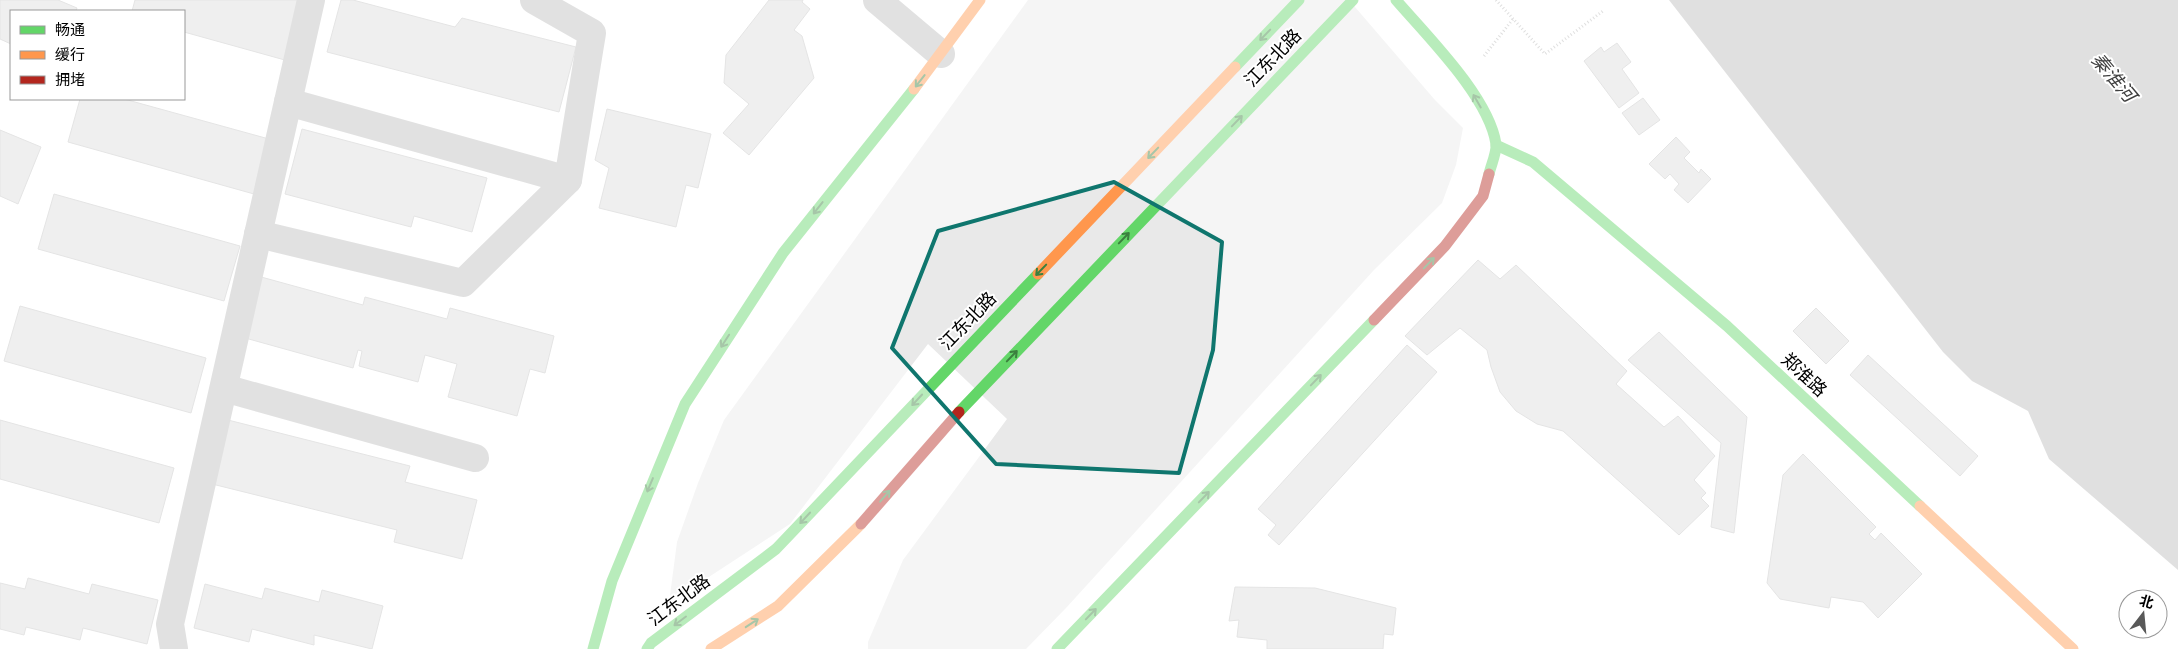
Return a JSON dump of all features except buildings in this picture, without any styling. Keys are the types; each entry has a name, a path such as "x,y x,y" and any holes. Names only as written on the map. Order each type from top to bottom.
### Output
{"main road":[{"path":"593,649 612,581 685,404 783,253 942,54 980,0"},
{"name":"江东北路","path":"647,649 651,643 776,549 1299,0"},
{"name":"江东北路","path":"711,649 778,606 853,533 978,391 1352,0"},
{"path":"1057,649 1445,246 1483,196 1496,145 1485,115 1465,80 1396,0"},
{"name":"郑淮路","path":"1496,145 1533,162 1726,326 2073,649"}],"street":[{"path":"174,649 170,624 311,0"},
{"path":"258,234 463,283 568,180 592,33 534,0"},
{"path":"877,0 942,54"},
{"path":"288,102 568,180"},
{"path":"224,388 475,458"}],"path":[{"path":"1496,0 1545,54 1603,11"},
{"path":"1465,80 1514,19"}],"highlighted area":[{"path":"1114,182 1222,242 1213,350 1179,473 996,464 892,348 938,231"}],"shaded area":[{"path":"1028,0 1349,0 1435,100 1463,128 1456,165 1442,203 1374,270 1066,608 1026,649 868,649 868,642 903,560 1007,419 928,344 790,524 669,603 677,542 698,483 724,420"}],"water":[{"name":"秦淮河","path":"1669,0 2178,0 2178,570 2049,459 2028,411 1972,381 1943,352"}],"traffic: fast":[{"path":"1235,67 1299,0"},
{"path":"959,412 1353,0"},
{"path":"1396,0 1455,68 1482,107 1491,126 1496,144 1495,155 1489,174"},
{"path":"593,649 612,581 685,404 783,253 914,89"},
{"path":"1496,145 1533,162 1727,326 1920,506"},
{"path":"647,649 651,643 776,549 1038,274"},
{"path":"1057,649 1374,320"}],"traffic: slow":[{"path":"914,89 980,0"},
{"path":"1038,274 1235,67"},
{"path":"1920,506 2073,649"},
{"path":"711,649 778,606 861,524"}],"traffic: jam":[{"path":"1374,320 1445,246 1483,196 1489,174"},
{"path":"861,524 959,412"}]}
